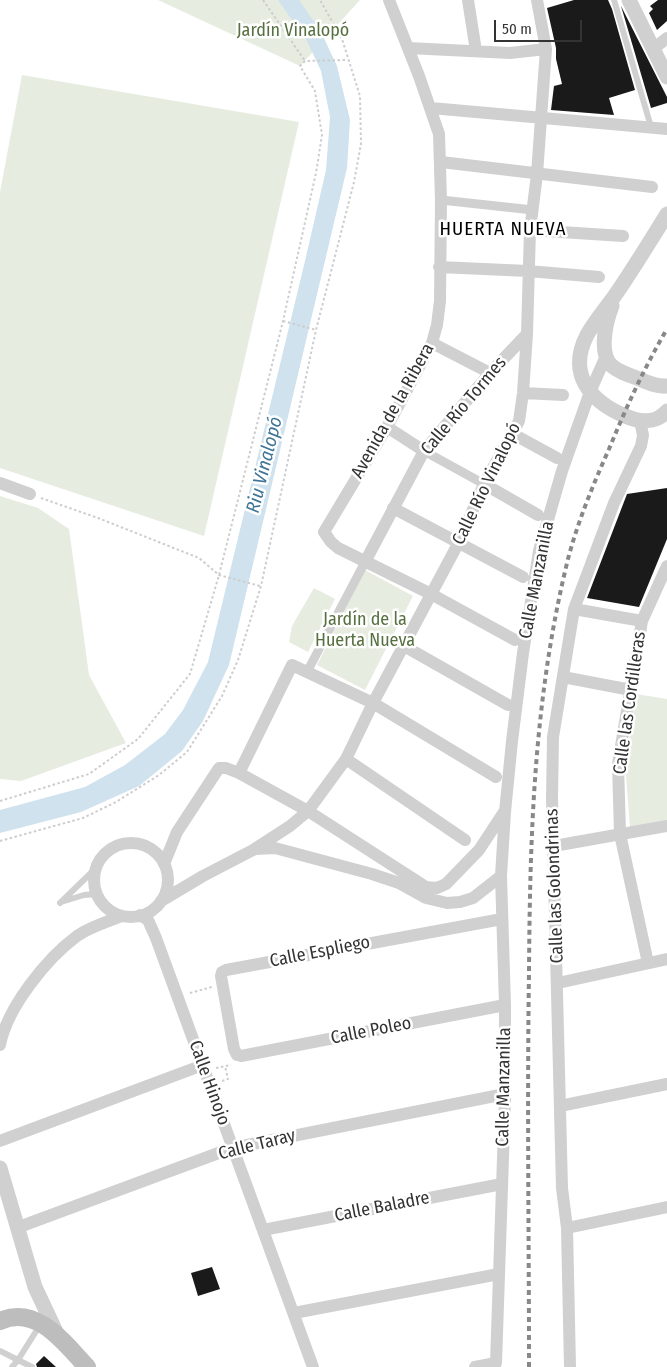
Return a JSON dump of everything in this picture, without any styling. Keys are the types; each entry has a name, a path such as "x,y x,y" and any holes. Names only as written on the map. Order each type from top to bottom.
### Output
{"main road":[{"path":"0,1321 23,1317 41,1323 58,1336 87,1367"}],"street":[{"name":"Avenida de la Ribera","path":"365,562 338,548 324,532 387,427 432,343 437,325 440,301 441,162 439,134 431,108 389,0"},
{"path":"468,0 476,50"},
{"name":"Calle Río Vinalopó","path":"161,901 253,850 290,826 308,811 346,759 373,703 459,542 484,484 519,420 523,393 530,230 537,174 546,49 537,0"},
{"path":"629,0 667,77"},
{"path":"653,49 667,38"},
{"path":"408,48 510,53 546,49"},
{"path":"431,108 667,129"},
{"path":"441,162 652,187"},
{"path":"441,200 533,210"},
{"path":"667,214 617,293 592,327 582,350 581,374 590,392 606,407 640,421 658,418 667,411"},
{"path":"530,230 623,236"},
{"path":"439,267 528,271 599,277"},
{"path":"617,293 607,320 604,340 606,356 612,366 623,373 656,385 667,386"},
{"name":"Calle Río Tormes","path":"365,562 424,451 526,334"},
{"path":"432,343 490,374"},
{"name":"Calle Manzanilla","path":"475,1367 496,1363 505,1094 505,1005 501,876 505,812 523,653 539,551 562,471 590,392 606,356"},
{"path":"523,393 563,395"},
{"name":"Calle las Golondrinas","path":"570,1367 566,1228 562,1188 553,737 574,609 614,503 641,446 643,435 640,421"},
{"path":"387,427 424,451 538,514"},
{"path":"513,434 557,458"},
{"path":"0,483 30,494"},
{"path":"393,508 523,577"},
{"path":"307,672 365,562 431,594 515,640"},
{"name":"Calle las Cordilleras","path":"648,963 620,834 618,764 642,621 667,566"},
{"path":"574,609 642,621"},
{"path":"404,646 508,705"},
{"path":"239,774 292,665 373,703 496,777"},
{"path":"563,677 630,690"},
{"path":"346,759 465,840"},
{"path":"90,928 122,916 140,916 161,901 168,881 165,867 176,832 219,768 226,768 239,774 308,811"},
{"name":"Calle Manzanilla","path":"308,811 422,885 433,888 446,884 479,850 505,812"},
{"path":"288,852 286,837 290,826"},
{"path":"554,846 667,826"},
{"path":"143,845 159,842 176,832"},
{"path":"122,916 112,911 100,899 94,886 95,869 100,858 108,850 119,844 131,843 152,849 159,856 170,874 181,879 197,880"},
{"path":"253,850 275,848 390,880 426,898 447,903 473,898 501,876"},
{"path":"1,1040 24,991 62,948 98,920 100,899"},
{"name":"Calle Hinojo","path":"140,916 148,920 156,938 313,1367"},
{"name":"Calle Espliego","path":"222,984 222,972 226,970 502,919"},
{"path":"558,983 667,959"},
{"name":"Calle Poleo","path":"222,984 234,1049 241,1056 505,1005"},
{"path":"0,1141 203,1065"},
{"path":"560,1106 667,1084"},
{"name":"Calle Taray","path":"19,1228 232,1148 505,1094"},
{"path":"0,1168 35,1286 58,1336"},
{"name":"Calle Baladre","path":"263,1230 502,1184"},
{"path":"566,1228 667,1206"},
{"path":"294,1313 499,1274"}],"lane":[{"path":"614,0 651,127"},
{"path":"95,869 60,903 84,895 100,899"},
{"path":"12,1367 41,1323"},
{"path":"0,1351 32,1367"}],"path":[{"path":"262,0 305,61"},
{"path":"0,841 83,818 116,802 159,775 186,752 222,696 238,660 261,586 316,330 354,182 361,144 360,96 347,60 342,39 320,0"},
{"path":"0,801 89,774 138,740 190,674 219,575 282,321 316,173 322,135 316,91 300,66 305,61 347,60"},
{"path":"282,321 316,330"},
{"path":"30,494 98,518 199,558 219,575 226,578 261,586"},
{"path":"178,997 222,984"},
{"path":"216,1068 225,1066"}],"green space":[{"name":"Jardín Vinalopó","path":"158,0 360,0 300,66"},
{"path":"22,75 299,122 204,536 0,468 0,192"},
{"path":"0,496 38,508 69,529 89,675 126,743 21,781 0,779"},
{"name":"Jardín de la Huerta Nueva","path":"365,570 413,596 365,690 317,665"},
{"path":"314,588 335,599 308,652 289,642 292,626"},
{"path":"636,694 667,699 667,820 630,827 625,763"}],"water":[{"name":"Riu Vinalopó","path":"278,0 299,0 321,32 337,66 350,120 347,168 229,665 203,721 182,751 139,786 81,812 0,833 0,810 85,787 125,765 165,734 183,710 208,662 326,170 330,117 321,71 307,41"}],"building":[{"path":"574,0 608,0 612,9 635,90 609,98 614,115 551,110 554,86 562,84 547,8"},
{"path":"658,0 667,0 667,21 657,30 649,13 653,9 650,6"},
{"path":"621,6 667,97 667,103 651,108"},
{"path":"667,488 667,539 639,607 587,598 627,494"},
{"path":"212,1267 220,1289 198,1296 191,1273"},
{"path":"44,1356 56,1367 37,1367 36,1364"}],"railway":[{"path":"529,1367 528,1071 530,919 533,816 541,713 557,611 568,559 581,517 629,403 667,329"}],"district":[{"name":"HUERTA NUEVA","path":"503,230"}]}
